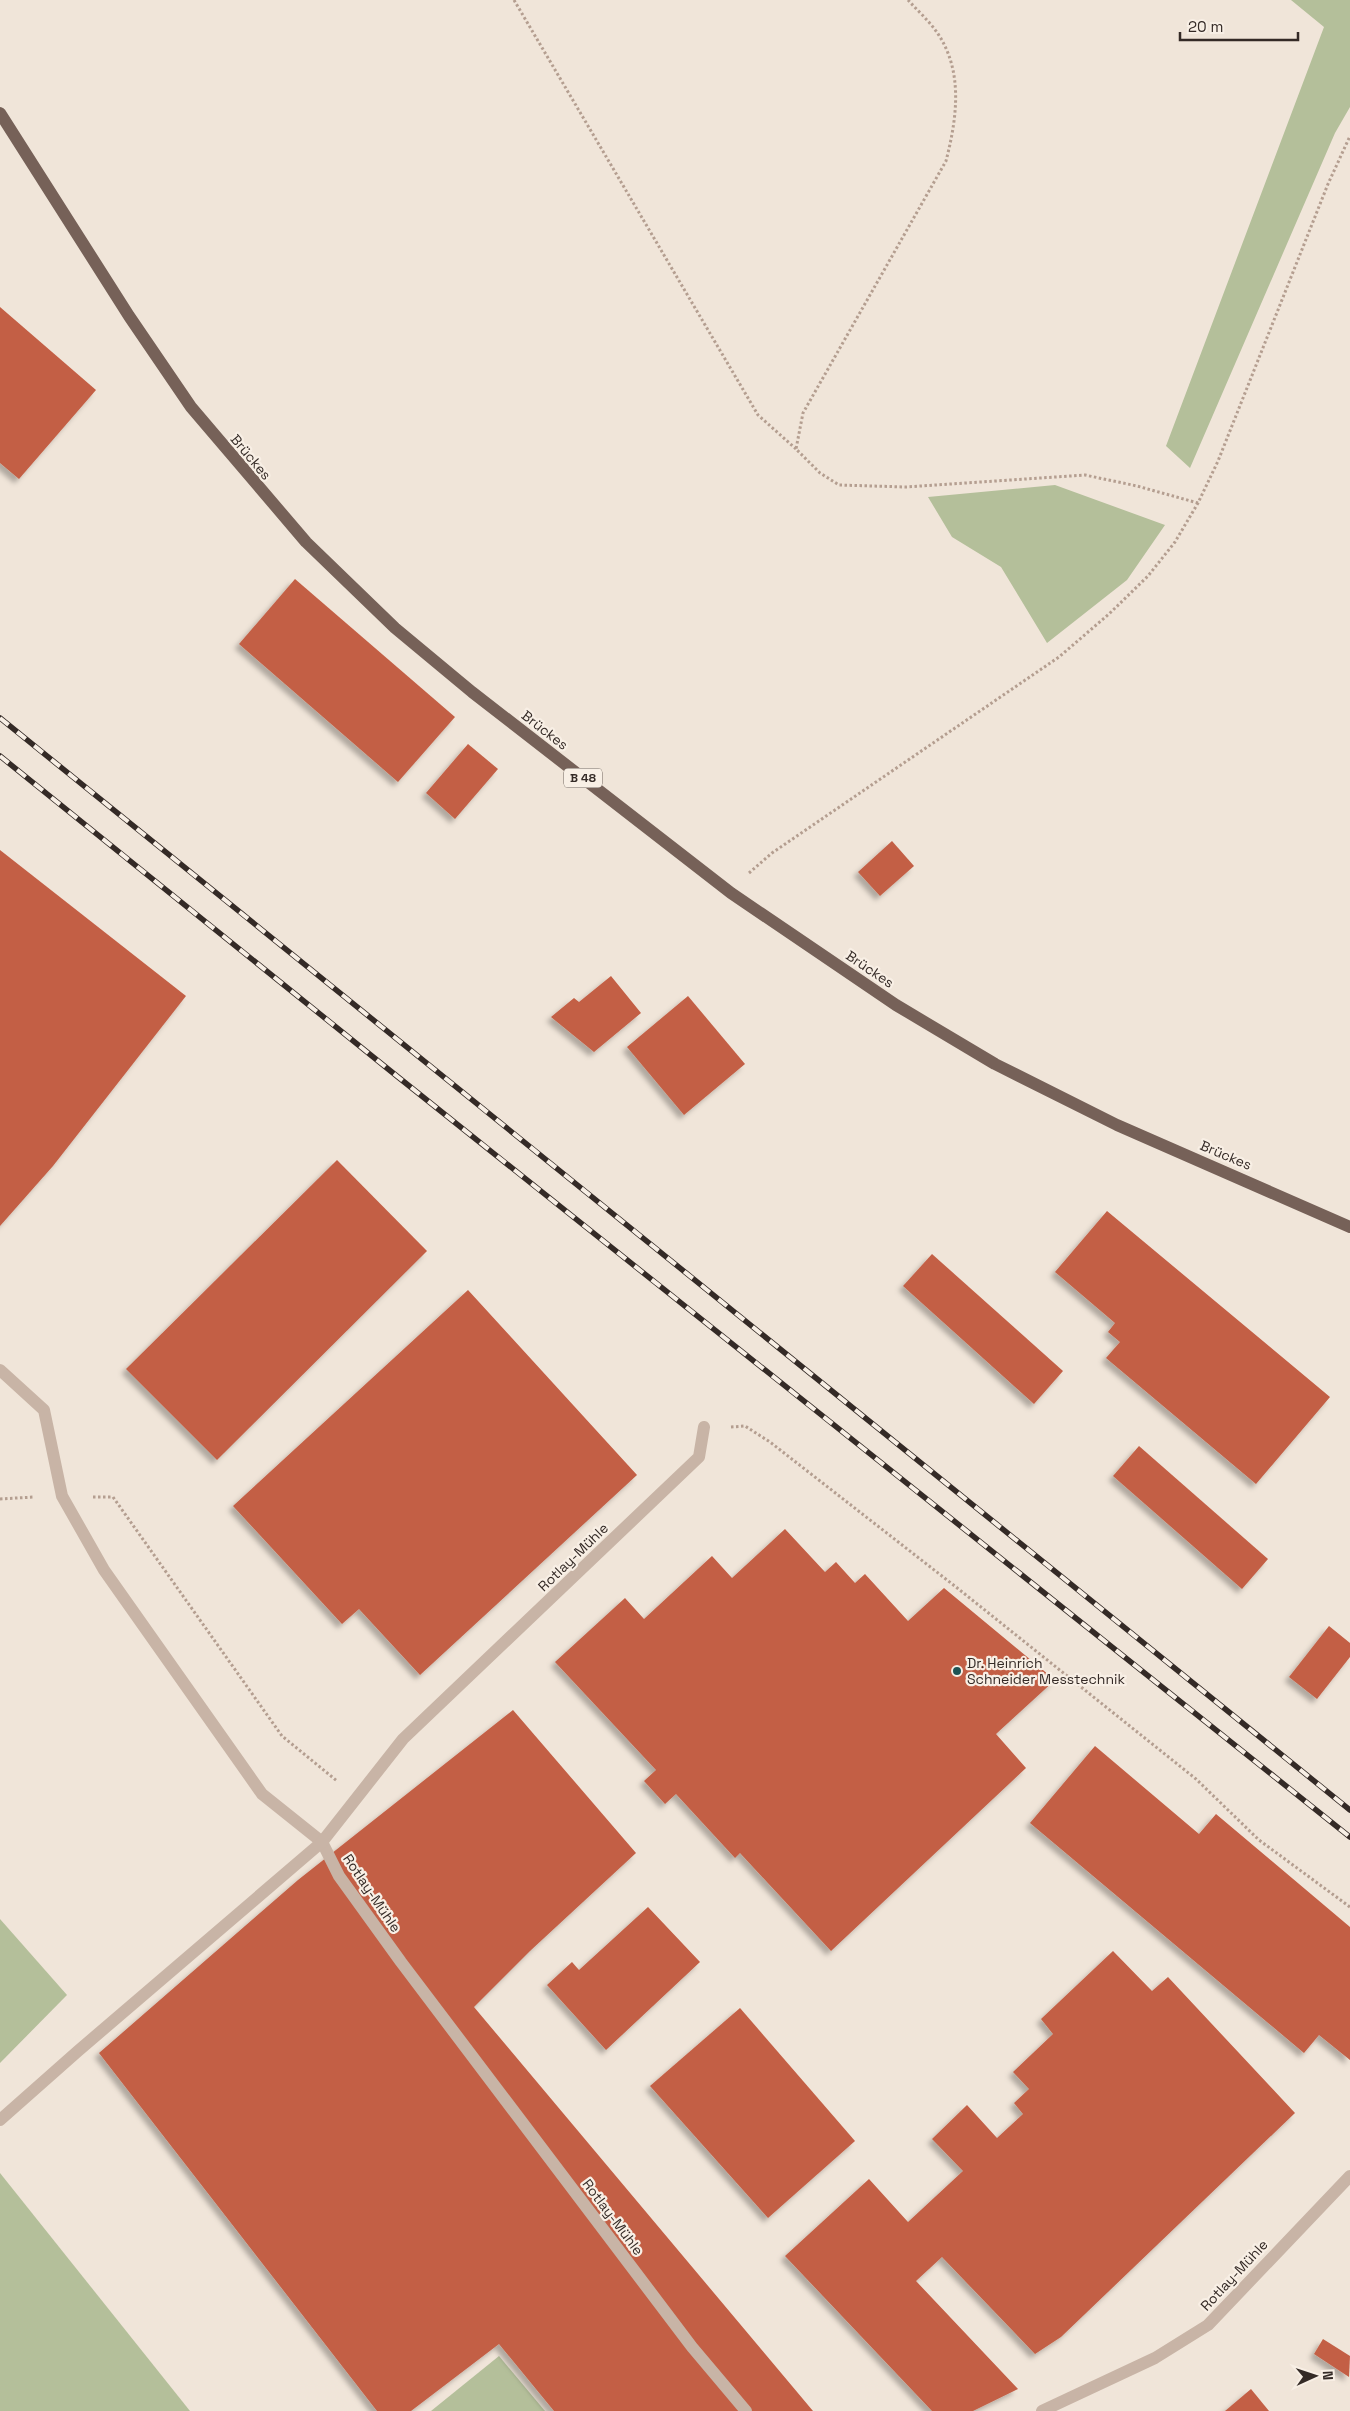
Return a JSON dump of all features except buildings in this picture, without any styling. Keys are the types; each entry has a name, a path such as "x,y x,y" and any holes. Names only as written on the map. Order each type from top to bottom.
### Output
{"main road":[{"name":"Brückes","path":"0,113 129,316 191,407 306,542 396,628 472,692 731,893 896,1005 995,1064 1117,1125 1350,1227"}],"street":[{"path":"0,1370 44,1410 62,1496 104,1570 262,1794 322,1842 0,2120"},
{"name":"Rotlay-Mühle","path":"704,1427 699,1457 403,1739 322,1842 340,1876 401,1962 692,2347 746,2411"},
{"name":"Rotlay-Mühle","path":"1042,2411 1155,2358 1208,2325 1350,2176"}],"path":[{"path":"514,0 758,415 820,473 839,485 906,487 1085,475 1137,486 1198,503"},
{"path":"796,449 803,413 946,161 955,124 957,96 950,59 937,32 908,0"},
{"path":"731,893 772,853 1059,658 1148,576 1175,542 1198,503 1218,461 1328,184 1350,136"},
{"path":"704,1427 745,1426 770,1442 956,1587 1196,1780 1259,1840 1350,1907"},
{"path":"0,1499 62,1496 113,1497 282,1736 358,1798"}],"green space":[{"path":"1291,0 1350,0 1350,107 1335,133 1190,468 1166,446 1324,27"},
{"path":"1055,485 1165,525 1127,580 1047,643 1001,567 952,537 928,497"},
{"path":"0,1919 67,1995 0,2063"},
{"path":"0,2173 190,2411 0,2411"},
{"path":"499,2356 545,2411 431,2411"}],"railway":[{"path":"0,718 1350,1810"},
{"path":"0,756 398,1077 1350,1837"}],"place":[{"name":"Dr. Heinrich Schneider Messtechnik","path":"957,1671"}]}
